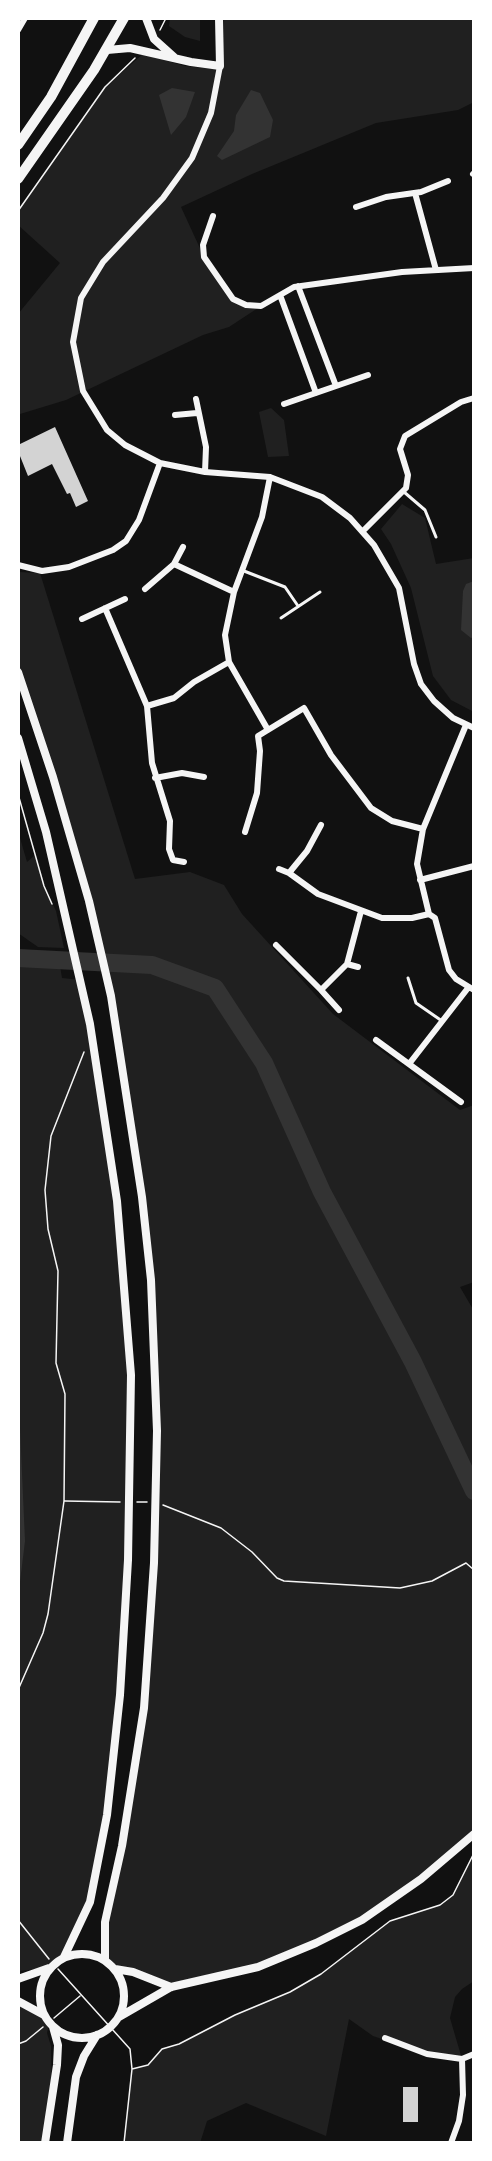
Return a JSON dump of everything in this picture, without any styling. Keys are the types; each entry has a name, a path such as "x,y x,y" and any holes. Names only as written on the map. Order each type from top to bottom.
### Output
{"highway":[{"path":"18,145 51,97 94,18"},
{"path":"18,179 106,50 124,18"}],"street":[{"path":"18,30 25,18"},
{"path":"146,18 154,39 175,58"},
{"path":"219,18 220,66 211,113 192,158 163,198 95,272 81,298 75,320 74,356 83,391 107,430 125,445 160,463 205,472 270,477 322,497 363,531 399,588 414,664 421,684 434,701 466,725 474,728"},
{"path":"106,50 130,48 220,66"},
{"path":"356,207 386,197 416,193 448,181"},
{"path":"416,193 436,270"},
{"path":"213,216 203,246 204,257 233,299 246,305 261,306 298,286 436,270 474,268"},
{"path":"298,286 336,386"},
{"path":"280,295 316,393"},
{"path":"284,404 368,375"},
{"path":"363,531 404,492 408,476 400,450 405,436 461,402 474,398"},
{"path":"196,399 197,413 206,447 205,472"},
{"path":"175,415 197,413"},
{"path":"20,567 42,571 69,567 113,549 126,540 139,520 160,463"},
{"path":"268,730 229,662 225,635 234,592 262,517 270,477"},
{"path":"145,589 174,564 183,547"},
{"path":"174,564 234,592"},
{"path":"82,619 125,599"},
{"path":"105,608 147,706 155,778 170,821 169,849 173,860 184,862"},
{"path":"147,706 174,698 194,682 229,662"},
{"path":"18,672 53,777 89,901 117,1024 142,1197 151,1280 157,1431 154,1563 144,1708 122,1846 105,1922 105,1960"},
{"path":"245,832 257,793 260,751 258,736 304,708 331,755 371,808 392,821 423,829"},
{"path":"409,1064 442,1021 471,989 448,970 435,918 429,914 417,864 423,829 466,725"},
{"path":"18,738 46,832 90,1024 117,1201 130,1376 128,1560 120,1695 107,1815 90,1902 64,1957"},
{"path":"155,778 182,773 204,777"},
{"path":"289,873 307,851 321,825"},
{"path":"420,880 474,866"},
{"path":"279,869 289,873 318,894 382,918 412,918 429,914"},
{"path":"321,990 347,964 360,911"},
{"path":"276,945 339,1010"},
{"path":"347,964 358,967"},
{"path":"376,1040 461,1102"},
{"path":"67,2143 76,2077 84,2056 101,2033 118,2018 171,1987 258,1967 352,1924 421,1879 474,1834"},
{"path":"18,1979 50,1968 64,1957 81,1953 105,1960 115,1969 124,1992 118,2018"},
{"path":"45,2143 58,2045 39,1991 50,1968"},
{"path":"115,1969 133,1972 171,1987"},
{"path":"18,2001 74,2037 101,2033"},
{"path":"385,2038 427,2054 462,2059 474,2054"},
{"path":"451,2143 459,2121 463,2095 462,2059"}],"lane":[{"path":"404,492 425,510 436,537"},
{"path":"242,570 285,587 298,606"},
{"path":"281,618 320,592"},
{"path":"408,978 416,1003 442,1021"}],"path":[{"path":"154,39 166,18"},
{"path":"18,211 105,87 143,50"},
{"path":"18,794 44,886 56,911"},
{"path":"18,1690 33,1658 48,1614 64,1501 65,1394 57,1372 58,1271 46,1216 45,1190 51,1136 85,1053 84,1044"},
{"path":"64,1501 126,1502"},
{"path":"138,1502 150,1502"},
{"path":"159,1504 221,1528 252,1552 278,1578 296,1584 400,1588 432,1581 466,1563 474,1570"},
{"path":"132,2068 148,2065 162,2049 290,1992 321,1974 390,1921 440,1905 453,1894 474,1853"},
{"path":"18,1920 33,1938"},
{"path":"80,1995 129,2049 132,2068 124,2143"}],"shaded area":[{"path":"170,18 200,18 200,41 185,37 169,26"},
{"path":"224,18 474,18 474,102 458,110 376,123 252,174 181,207 204,257 233,299 261,306 229,327 203,335 66,400 20,414 18,314 60,263 18,225 18,211 105,87 143,54 185,66 223,70"},
{"path":"172,88 195,92 186,117 171,135 159,95"},
{"path":"251,90 260,93 273,120 270,137 222,160 217,156 234,131 236,115"},
{"path":"271,408 284,420 289,456 268,457 259,412"},
{"path":"402,504 425,518 436,564 474,558 474,712 451,700 433,676 411,588 391,544 381,529"},
{"path":"18,572 40,573 135,879 190,872 224,885 242,914 333,1014 460,1110 474,1105 474,1282 460,1287 474,1311 474,1834 362,1920 258,1967 171,1987 115,1969 105,1960 105,1922 144,1708 157,1431 151,1280 117,1025 89,901 18,672"},
{"path":"474,581 474,637 471,638 461,630 463,591 466,584"},
{"path":"18,831 27,862 35,855 44,886 56,911 64,948 38,947 18,933"},
{"path":"18,958 59,960 62,978 81,980 117,1201 131,1375 128,1560 107,1815 90,1902 64,1957 49,1968 18,1971"},
{"path":"18,1383 25,1541 18,1598"},
{"path":"474,1853 474,1981 455,1997 450,2018 462,2059 427,2054 373,2036 349,2019 326,2136 246,2103 207,2121 200,2143 124,2143 132,2069 148,2065 162,2049 179,2044 235,2015 290,1992 321,1974 390,1921 440,1905 453,1894"},
{"path":"18,2006 44,2015 49,2024 47,2033 51,2046 52,2098 45,2143 18,2143"}],"building":[{"path":"55,427 88,501 76,507 52,464 28,476 18,451 18,445"},
{"path":"403,2087 418,2087 418,2122 403,2122"}],"waterway":[{"path":"18,958 152,965 215,988 264,1063 322,1192 413,1362 474,1491"}]}
